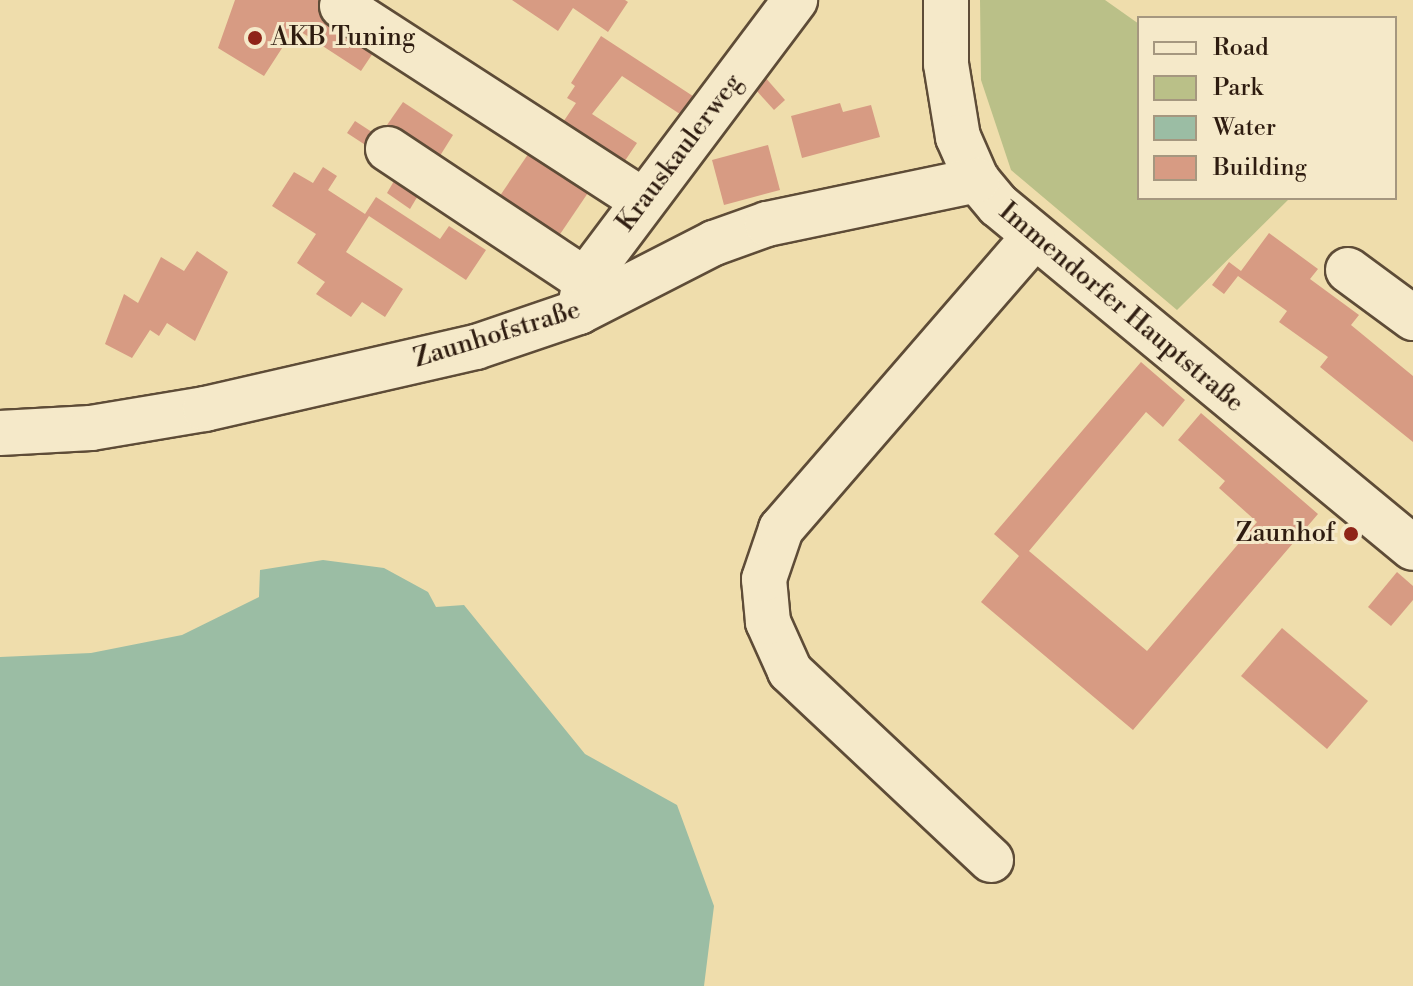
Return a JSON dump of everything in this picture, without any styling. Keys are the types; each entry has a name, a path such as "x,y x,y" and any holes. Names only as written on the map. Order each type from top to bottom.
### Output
{"street":[{"name":"Krauskaulerweg","path":"582,296 644,201 795,0"},
{"name":"Immendorfer Hauptstraße","path":"946,0 946,64 958,137 977,180 1033,238 1413,548"},
{"path":"342,6 644,201"},
{"path":"388,149 582,296"},
{"name":"Zaunhofstraße","path":"0,433 91,428 205,409 476,347 582,296 767,224 977,180"},
{"path":"991,860 790,671 768,622 764,579 781,529 1033,238"},
{"path":"1348,270 1413,318"}],"green space":[{"path":"980,0 1105,0 1137,23 1137,200 1288,200 1177,310 1011,170 981,80"}],"water":[{"path":"323,560 384,568 428,592 436,607 464,605 585,754 677,805 714,906 704,986 0,986 0,657 91,653 182,635 259,597 260,570"}],"building":[{"path":"235,0 318,0 381,41 361,71 295,28 264,76 218,48"},
{"path":"512,0 628,2 608,32 573,8 558,31"},
{"path":"601,36 699,100 686,118 622,76 592,114 637,143 618,171 557,131 576,103 567,98 575,86 571,83"},
{"path":"757,68 785,100 774,110 747,80"},
{"path":"403,102 453,135 438,159 387,125"},
{"path":"840,103 843,112 871,105 880,137 802,158 791,116"},
{"path":"355,121 378,136 370,148 347,133"},
{"path":"537,141 596,181 550,249 491,209"},
{"path":"768,145 780,190 724,205 712,160"},
{"path":"323,167 337,176 328,190 365,214 376,197 440,239 449,226 486,250 466,280 369,216 346,252 403,289 385,317 362,302 351,317 316,294 325,282 297,263 316,234 272,206 294,172 313,183"},
{"path":"401,169 425,184 410,209 387,193"},
{"path":"1269,233 1318,269 1310,279 1359,315 1351,325 1413,376 1413,442 1320,367 1328,357 1279,322 1287,311 1238,276 1224,294 1212,285 1229,262 1241,271"},
{"path":"197,251 228,272 195,341 167,323 159,336 150,330 132,358 105,344 124,294 138,303 161,257 184,271"},
{"path":"1141,362 1185,400 1163,427 1146,412 1029,551 1147,651 1257,522 1219,488 1225,481 1178,440 1201,413 1318,514 1133,730 981,602 1019,556 994,534"},
{"path":"1397,572 1413,586 1413,600 1391,626 1368,607"},
{"path":"1282,628 1368,701 1327,749 1241,676"}],"place":[{"name":"AKB Tuning","path":"255,38"},
{"name":"Zaunhof","path":"1351,534"}]}
